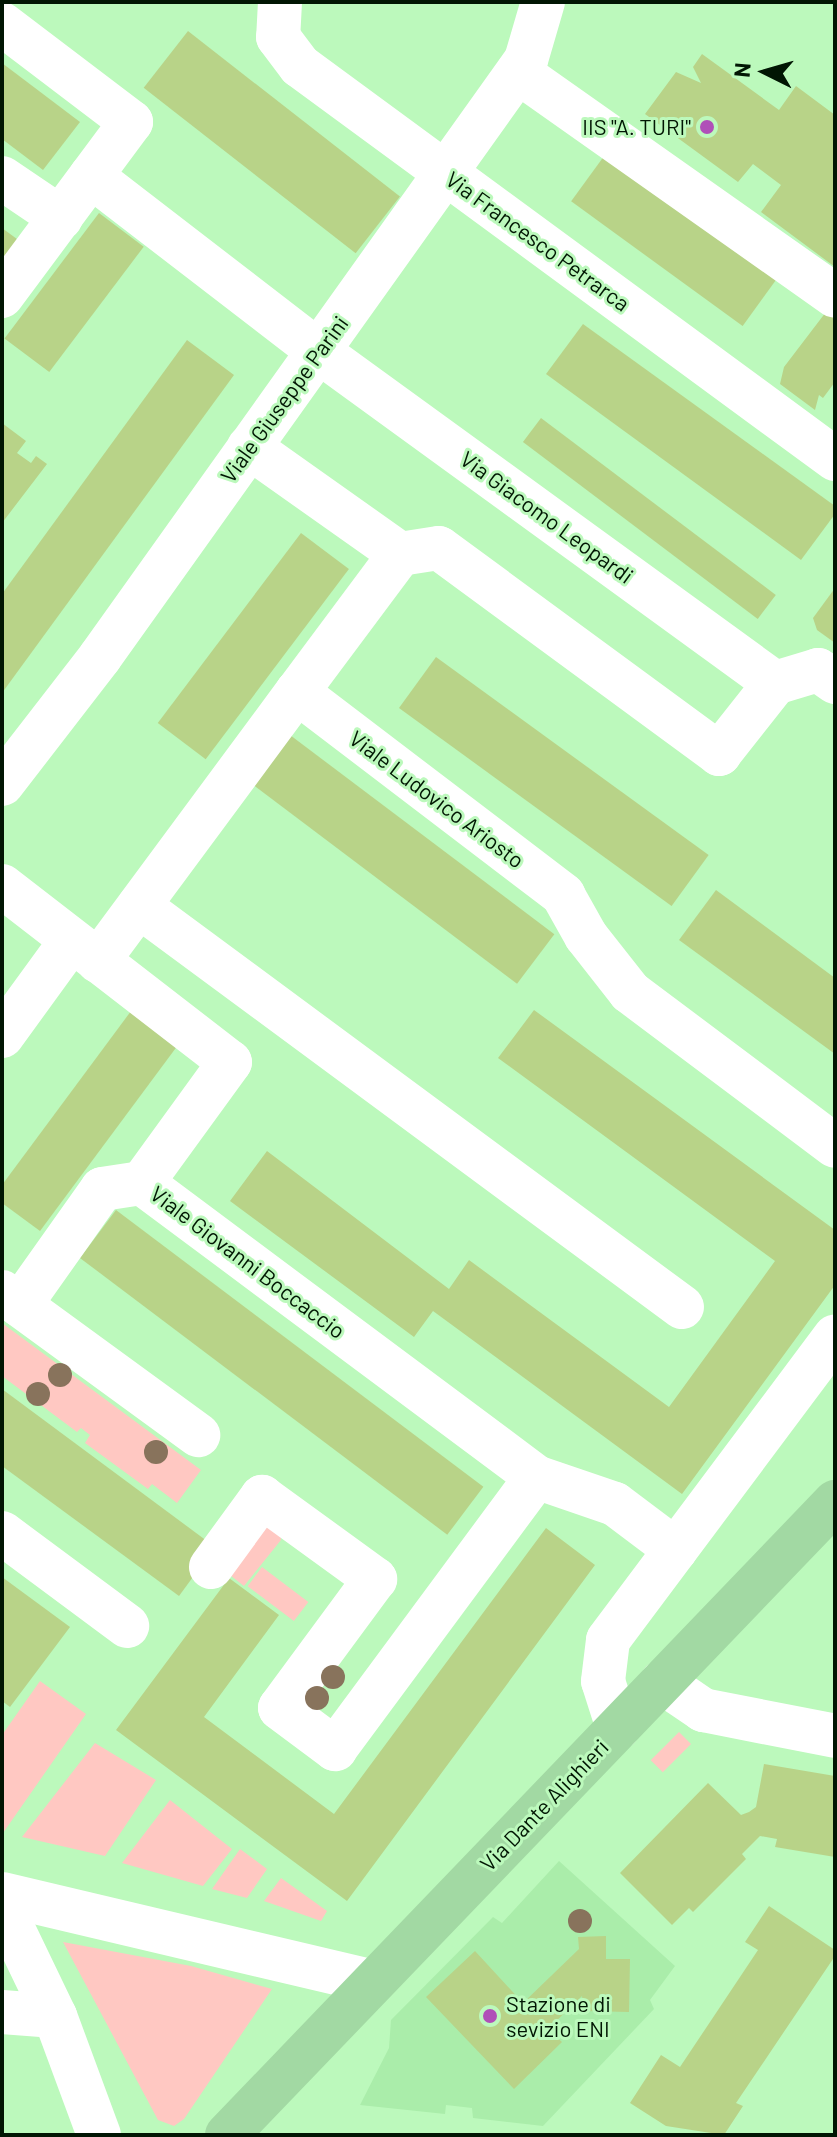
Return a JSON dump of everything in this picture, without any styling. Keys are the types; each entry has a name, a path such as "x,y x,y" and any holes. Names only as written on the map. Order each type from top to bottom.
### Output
{"main road":[{"name":"Via Dante Alighieri","path":"242,2125 373,1982 835,1502"}],"street":[{"name":"Via Francesco Petrarca","path":"280,2 278,37 300,66 835,459"},
{"name":"Viale Giuseppe Parini","path":"2,784 518,72 543,2"},
{"path":"2,24 131,122 2,296"},
{"path":"518,72 835,296"},
{"name":"Via Giacomo Leopardi","path":"91,176 318,351 775,683"},
{"path":"2,178 61,218"},
{"path":"249,447 400,554 439,548 719,754 775,683 818,670 835,682"},
{"path":"2,1036 84,951 139,906 400,554"},
{"name":"Viale Ludovico Ariosto","path":"297,692 563,895 586,936 630,992 835,1146"},
{"name":"Viale Giovanni Boccaccio","path":"2,886 230,1062 142,1183 536,1477 615,1504 676,1550"},
{"path":"139,906 682,1307"},
{"path":"142,1183 102,1189 11,1298 198,1435"},
{"path":"618,1728 603,1681 608,1640 835,1337"},
{"path":"211,1567 262,1497 375,1579 280,1708 335,1749 536,1477"},
{"path":"2,1533 127,1626"},
{"path":"662,1682 703,1710 835,1736"},
{"path":"2,1894 373,1982"},
{"path":"2,1906 55,2016 96,2132"},
{"path":"2,2012 55,2016"}],"shaded area":[{"path":"2,1323 201,1470 177,1503 152,1484 148,1489 85,1443 90,1435 81,1428 77,1432 2,1376"},
{"path":"262,1524 280,1531 281,1540 244,1586 226,1572"},
{"path":"262,1567 308,1602 294,1621 248,1586"},
{"path":"40,1681 86,1714 3,1833 2,1735"},
{"path":"679,1732 691,1744 663,1772 651,1760"},
{"path":"95,1743 156,1780 105,1856 22,1837"},
{"path":"170,1800 232,1849 203,1886 122,1863"},
{"path":"240,1849 267,1869 247,1898 212,1889"},
{"path":"559,1861 675,1966 650,2000 654,2009 543,2126 473,2118 472,2108 446,2105 445,2114 360,2105 389,2048 391,2020 493,1917 502,1923"},
{"path":"281,1878 327,1911 321,1921 264,1901"},
{"path":"63,1942 191,1966 272,1989 184,2119 174,2126 158,2120"}],"building":[{"path":"188,31 400,197 356,253 144,88"},
{"path":"702,54 779,110 796,86 835,115 835,267 761,212 781,185 753,164 738,182 645,114 676,72 701,83 693,67"},
{"path":"2,63 80,122 43,170 2,139"},
{"path":"607,152 779,277 743,326 571,201"},
{"path":"99,213 144,247 49,372 5,338"},
{"path":"2,228 21,242 2,267"},
{"path":"829,308 835,312 835,382 823,398 819,395 815,410 780,384 784,367"},
{"path":"583,324 835,506 835,514 801,560 546,374"},
{"path":"187,340 234,375 2,693 2,594"},
{"path":"541,418 776,595 758,619 523,442"},
{"path":"2,423 26,441 17,453 31,463 36,456 47,464 2,523"},
{"path":"301,533 349,569 206,759 158,723"},
{"path":"835,588 835,643 817,630 813,618"},
{"path":"436,657 709,855 672,906 399,708"},
{"path":"290,735 554,934 517,984 253,785"},
{"path":"716,890 835,978 835,1054 679,940"},
{"path":"134,1007 181,1041 40,1231 2,1203 2,1185"},
{"path":"534,1010 835,1230 835,1285 682,1494 433,1311 414,1337 230,1201 267,1151 449,1289 469,1260 669,1407 775,1261 498,1058"},
{"path":"116,1210 483,1487 447,1535 80,1258"},
{"path":"2,1389 215,1547 179,1596 2,1466"},
{"path":"546,1528 595,1565 347,1901 116,1730 229,1578 279,1615 204,1717 334,1814"},
{"path":"2,1577 70,1627 10,1707 2,1701"},
{"path":"764,1764 835,1776 835,1857 775,1847 777,1839 760,1836 742,1854 746,1859 693,1912 689,1908 672,1925 620,1873 708,1783 741,1815 756,1807"},
{"path":"769,1906 835,1950 835,1956 736,2103 743,2106 724,2135 666,2126 630,2103 661,2055 680,2067 758,1950 745,1942"},
{"name":"Stazione di sevizio ENI","path":"606,1936 606,1959 630,1959 629,2012 584,2011 582,1996 548,2029 562,2042 514,2089 426,1997 475,1951 523,2003 579,1949 578,1937"}],"place":[{"name":"IIS \"A. TURI\"","path":"707,127"},
{"name":"Stazione di sevizio ENI","path":"490,2016"}]}
